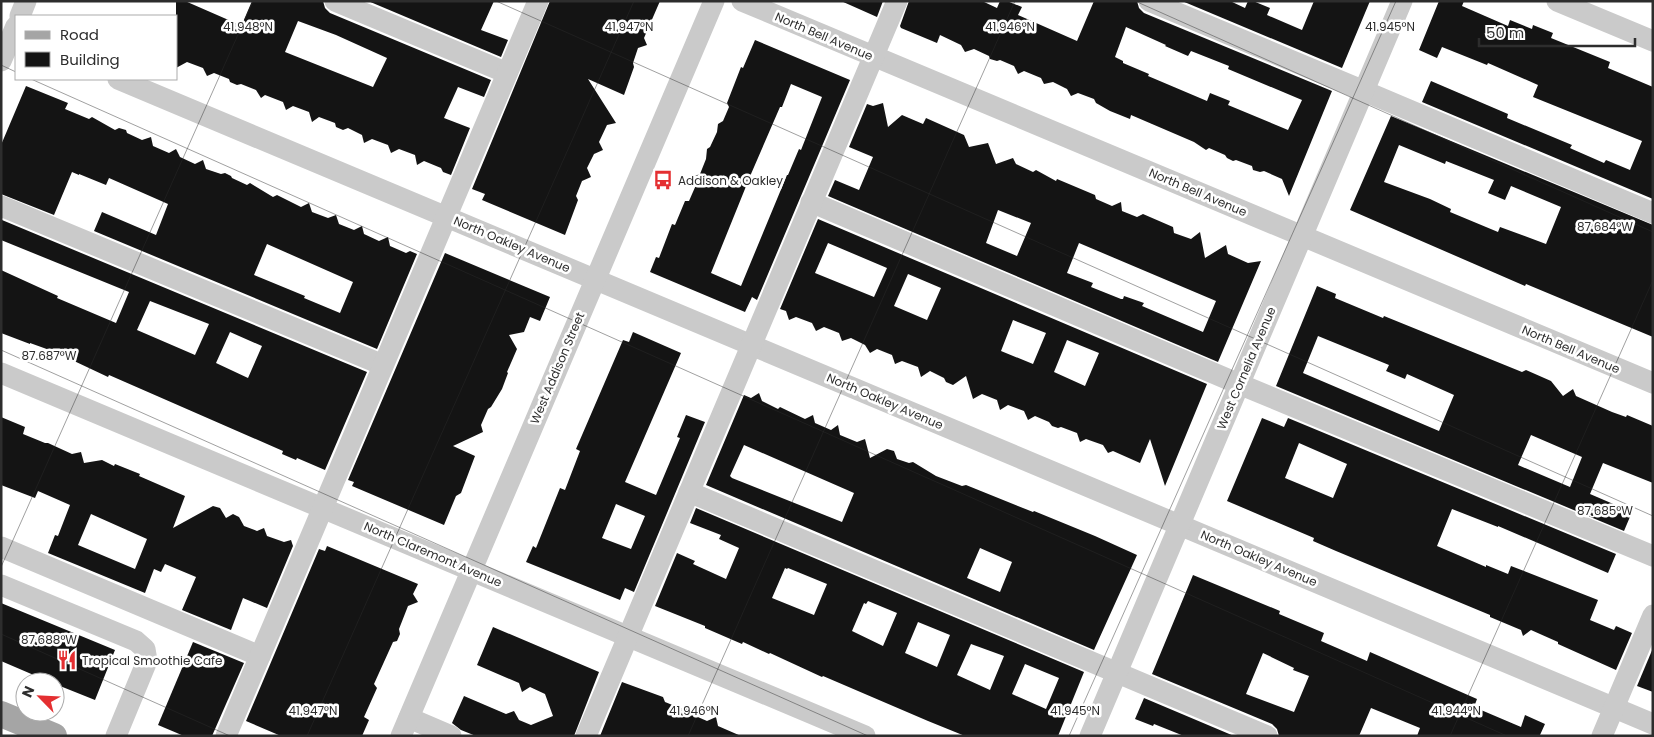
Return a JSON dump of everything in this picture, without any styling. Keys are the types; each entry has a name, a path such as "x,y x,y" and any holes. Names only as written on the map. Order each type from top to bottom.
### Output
{"main road":[{"path":"1,714 54,736"}],"street":[{"path":"19,15 26,1"},
{"path":"335,1 507,73"},
{"path":"226,736 538,1"},
{"name":"West Addison Street","path":"405,727 714,1"},
{"name":"North Bell Avenue","path":"742,1 1653,383"},
{"path":"586,736 897,1"},
{"path":"1148,1 1653,213"},
{"name":"West Cornelia Avenue","path":"1090,736 1402,1"},
{"path":"1558,1 1653,41"},
{"path":"1,61 13,28"},
{"name":"North Oakley Avenue","path":"120,80 1653,724"},
{"path":"811,202 1240,384 1653,556"},
{"path":"1,206 384,365"},
{"name":"North Claremont Avenue","path":"1,373 865,736"},
{"path":"689,492 1267,736"},
{"path":"1,547 260,656"},
{"path":"1,585 136,641 145,648 148,661 116,736"},
{"path":"1602,736 1653,616"},
{"path":"405,727 450,736"}],"building":[{"path":"176,1 185,1 240,25 252,1 323,1 325,8 330,13 491,80 484,97 458,87 444,118 470,128 451,175 443,172 441,168 424,161 417,165 415,155 399,149 391,153 388,145 372,139 364,143 362,135 348,128 343,130 336,127 335,123 319,117 312,122 309,112 293,106 286,110 283,102 265,95 261,98 256,90 241,84 237,85 230,82 229,79 214,73 207,76 203,68 187,62 178,67 178,15 176,15","holes":["298,21 336,35 387,58 373,87 285,52"]},
{"path":"368,1 494,1 481,30 508,40 501,57"},
{"path":"550,1 660,1 644,38 647,45 638,48 633,63 634,67 624,95 588,79 616,123 607,125 599,142 603,150 594,154 587,168 591,177 582,181 576,196 578,200 565,235 482,200 485,194 472,189"},
{"path":"841,1 883,1 877,17"},
{"path":"909,1 982,1 997,8 1000,1 1007,1 1022,7 1018,15 1077,41 1094,1 1137,1 1139,8 1144,13 1332,91 1289,196 1282,179 1264,171 1253,170 1252,166 1236,160 1233,161 1209,148 1206,150 1194,142 1131,115 1130,119 1110,111 1096,103 1094,99 1078,93 1071,96 1067,89 1053,82 1044,84 1041,78 1024,71 1018,74 1014,66 1000,60 990,59 989,56 974,49 965,52 961,45 940,35 937,43 900,26","holes":["1126,27 1188,56 1191,51 1229,66 1228,69 1302,100 1288,130 1228,105 1230,101 1210,93 1207,101 1148,76 1149,74 1123,63 1123,61 1115,57"]},
{"path":"1182,1 1230,1 1245,8 1248,1 1253,1 1270,8 1267,15 1302,30 1314,1 1370,1 1342,68"},
{"path":"1439,1 1464,1 1462,6 1508,26 1510,20 1532,29 1533,25 1553,33 1551,38 1610,62 1608,68 1653,87 1653,199 1422,102 1431,81 1508,114 1507,118 1572,145 1570,148 1572,149 1604,163 1606,160 1630,170 1642,141 1533,97 1538,85 1488,63 1487,65 1442,47 1437,58 1419,50"},
{"path":"755,40 850,80 757,300 752,297 745,312 650,272 656,257 659,258 672,224 675,225 685,201 689,201 696,185 692,177 700,174 706,159 707,149 710,147 717,132 718,124 723,121 729,107 727,103 741,67 743,68","holes":["791,84 822,97 801,150 799,149 787,175 741,286 711,273 751,174"]},
{"path":"26,86 68,103 65,109 89,119 92,117 115,130 119,128 126,130 127,133 142,140 151,137 153,146 169,153 176,149 180,157 195,164 203,160 206,169 221,174 225,173 247,185 250,183 273,197 277,195 301,207 309,203 312,212 328,218 336,215 339,224 354,230 362,226 364,234 379,241 388,237 390,246 406,253 410,251 417,254 377,349 94,231 102,212 156,235 168,204 109,178 106,185 72,172 54,215 1,194 1,145","holes":["267,244 353,282 340,313 254,275"]},
{"path":"883,103 888,127 902,115 923,124 926,118 964,135 969,147 988,143 996,164 1013,158 1016,164 1033,172 1036,170 1056,181 1057,179 1095,195 1096,199 1112,206 1121,202 1122,211 1137,217 1143,214 1173,227 1174,233 1191,239 1200,232 1205,258 1226,245 1228,254 1248,263 1261,261 1218,362 828,196 835,180 859,190 873,157 849,147 867,104 873,106","holes":["998,210 1031,223 1017,256 986,243","1079,243 1216,301 1203,332 1142,306 1144,303 1124,296 1121,299 1091,287 1093,283 1067,273"]},
{"path":"1391,116 1653,225 1653,337 1526,284 1525,286 1350,210","holes":["1399,145 1445,164 1446,161 1494,180 1488,193 1505,200 1511,186 1561,207 1546,244 1500,227 1498,232 1450,212 1451,209 1430,199 1384,182"]},
{"path":"818,219 1207,384 1165,486 1150,439 1140,463 1113,451 1108,453 1103,445 1086,439 1080,442 1077,433 1052,426 1049,422 1035,416 1028,420 1024,411 1008,405 1000,410 997,400 982,394 973,399 966,376 953,385 930,371 921,377 918,367 902,361 895,364 892,355 877,349 870,353 865,345 851,338 842,341 839,333 824,327 816,331 812,323 796,317 789,320 786,311 780,309","holes":["828,243 887,268 874,297 815,273","908,274 941,288 927,320 894,306","1013,320 1046,333 1033,364 1001,351","1067,340 1099,353 1085,386 1054,372"]},
{"path":"2,220 367,372 325,470 282,454 283,451 109,375 108,377 55,352 1,333 1,270 58,296 57,298 116,323 129,292 1,240","holes":["150,301 209,324 195,355 137,330","230,332 262,346 248,378 216,363"]},
{"path":"445,253 550,297 540,321 530,317 524,332 509,335 517,349 502,389 488,409 481,425 483,432 453,446 475,456 461,493 456,496 444,525 352,486 354,482 348,480"},
{"path":"1317,286 1336,294 1335,298 1383,318 1384,316 1522,372 1526,370 1551,381 1563,396 1573,389 1576,396 1612,412 1626,417 1627,415 1653,426 1653,483 1603,463 1590,494 1632,512 1624,531 1276,386","holes":["1318,336 1389,365 1386,371 1405,379 1407,374 1454,395 1439,431 1303,373","1531,435 1582,457 1570,487 1518,465"]},
{"path":"633,332 681,353 625,482 656,495 680,438 677,437 686,415 705,422 634,592 625,588 620,600 526,562 533,546 536,548 560,488 565,490 580,451 576,449 623,340 629,342","holes":["616,504 645,516 631,549 602,538"]},
{"path":"759,393 762,401 778,409 780,407 805,419 813,415 815,423 831,430 838,425 840,435 857,442 865,439 870,458 887,449 894,451 897,459 909,463 913,462 936,476 962,486 966,485 1034,511 1137,555 1094,650 706,485 744,395 751,398","holes":["744,445 854,493 842,522 732,478 730,476","980,548 1012,562 1000,592 967,578"]},
{"path":"1,417 25,427 23,434 72,454 81,452 84,463 102,460 114,466 115,464 185,496 173,528 213,506 220,508 226,518 233,514 239,517 244,526 257,531 264,528 267,536 284,542 291,540 293,546 267,608 243,598 231,630 182,610 196,577 165,564 161,572 154,569 145,593 48,553 55,535 58,536 70,505 38,491 35,498 1,485","holes":["91,514 147,539 135,569 78,545"]},
{"path":"1262,418 1284,427 1288,418 1616,554 1608,573 1498,526 1452,509 1437,546 1486,567 1486,565 1508,574 1511,566 1598,600 1590,620 1614,630 1616,626 1632,633 1616,670 1531,630 1523,636 1521,630 1490,617 1490,615 1336,551 1313,541 1314,538 1227,501","holes":["1299,443 1347,464 1333,498 1285,478"]},
{"path":"696,508 1084,672 1058,736 965,736 655,606 677,553 695,561 693,564 726,579 739,548 719,539 721,535 690,523","holes":["785,568 827,584 814,615 772,598","868,601 897,613 883,646 852,631 864,603 866,604","918,622 950,635 937,667 905,653","971,644 1004,656 990,690 957,675","1025,664 1059,678 1046,709 1012,694"]},
{"path":"327,546 418,584 413,594 418,602 408,606 399,629 400,634 397,641 393,642 374,684 377,688 364,717 369,720 362,736 281,736 246,721 319,549 325,551"},
{"path":"1193,575 1280,611 1279,614 1324,633 1321,641 1367,661 1370,652 1477,699 1474,707 1521,727 1525,715 1545,724 1540,735 1542,736 1417,736 1420,728 1371,708 1359,736 1279,736 1277,729 1272,724 1152,674","holes":["1263,653 1294,668 1293,670 1309,676 1294,712 1246,694"]},
{"path":"1,603 115,650 95,700 65,688 65,672 27,672 1,661"},
{"path":"493,627 599,672 574,736 476,736 461,730 452,723 464,696 506,714 514,711 519,720 531,725 553,716 545,694 530,687 522,692 519,683 477,665"},
{"path":"193,642 244,663 212,736 184,736 158,725"},
{"path":"1653,648 1653,692 1637,686"},
{"path":"622,682 663,697 665,702 680,708 689,709 691,714 707,721 716,717 718,726 741,736 600,736"},
{"path":"1144,698 1234,736 1184,736 1154,724 1153,726 1135,719"}],"place":[{"name":"Addison & Oakley","path":"663,180"},
{"name":"Tropical Smoothie Cafe","path":"67,660"}]}
